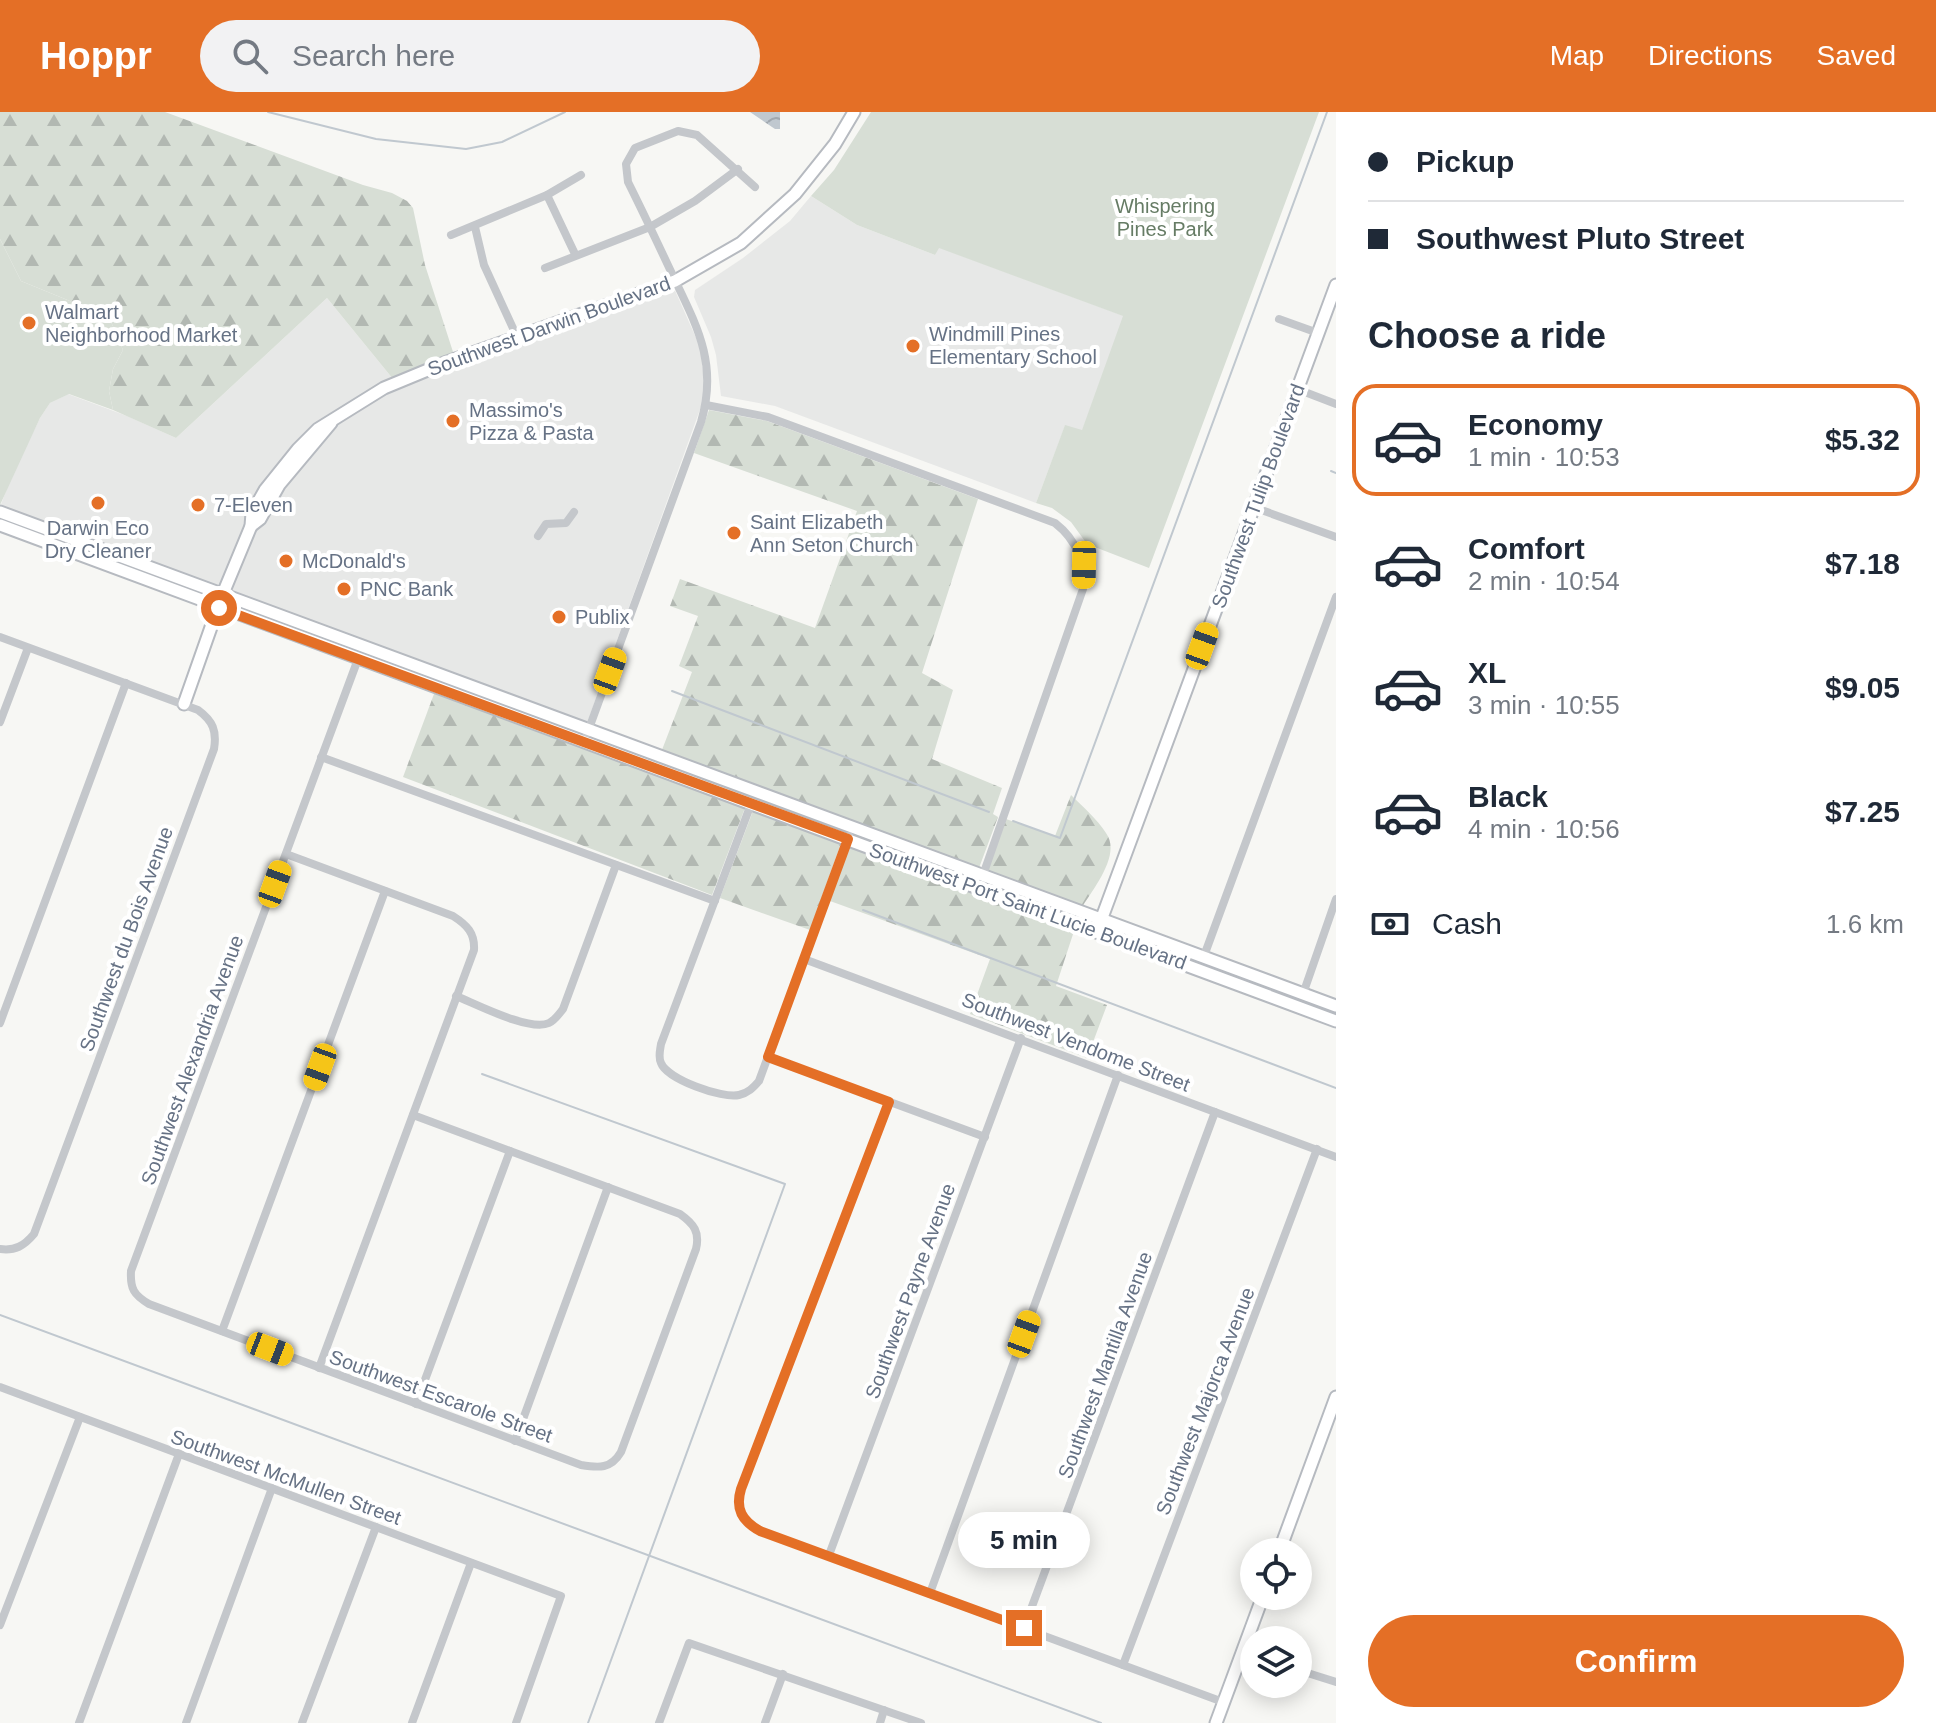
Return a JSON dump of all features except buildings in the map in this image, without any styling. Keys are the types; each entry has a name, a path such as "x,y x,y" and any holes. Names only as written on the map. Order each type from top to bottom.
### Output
{"main road":[{"name":"Southwest Darwin Boulevard","path":"184,704 222,596 251,526 260,519 279,485 332,423 384,388 675,281 741,243 795,194 835,144 854,112"},
{"name":"Southwest Tulip Boulevard","path":"1097,931 1336,287"},
{"name":"Southwest Port Saint Lucie Boulevard","path":"0,512 589,729 1097,931 1336,1021"},
{"path":"0,524 22,520"},
{"name":"Southwest Port Saint Lucie Boulevard","path":"0,524 751,804 983,875 1336,1006"},
{"path":"358,659 387,655"},
{"path":"1284,1538 1336,1397"},
{"path":"1216,1723 1240,1669"}],"street":[{"path":"585,742 706,405 708,386 705,349 696,323 628,182 626,164 635,148 678,131 697,135 755,187"},
{"path":"545,268 650,227 695,201 738,169"},
{"path":"451,235 547,195 581,175"},
{"path":"547,195 575,254"},
{"path":"475,227 484,265 517,337"},
{"path":"1279,319 1318,333"},
{"path":"1297,389 1336,404"},
{"path":"706,405 793,425 1055,523 1067,532 1077,547 1084,565 1083,589 983,875"},
{"path":"1253,507 1336,537"},
{"path":"538,536 546,524 566,523 574,512"},
{"path":"1204,956 1336,597"},
{"name":"Southwest du Bois Avenue","path":"0,637 198,710 214,725 214,749 34,1234 27,1243 17,1248 0,1249"},
{"path":"0,722 28,648"},
{"name":"Southwest Alexandria Avenue","path":"133,1293 131,1271 358,659"},
{"path":"0,1023 126,683"},
{"path":"321,757 715,901"},
{"path":"751,804 659,1056 661,1064 676,1078 723,1095 736,1096 752,1089 759,1081 850,833"},
{"path":"286,854 453,916 472,932 474,950 319,1368"},
{"path":"456,996 527,1023 548,1024 556,1018 563,1009 616,865"},
{"path":"222,1331 385,891"},
{"path":"1303,994 1336,899"},
{"name":"Southwest Vendome Street","path":"804,959 1336,1157"},
{"name":"Southwest Payne Avenue","path":"829,1555 1021,1038"},
{"path":"768,1057 985,1137"},
{"path":"930,1593 1118,1075"},
{"path":"889,1102 741,1489 739,1510 742,1517 751,1526 1223,1702"},
{"name":"Southwest Mantilla Avenue","path":"1024,1628 1215,1112"},
{"path":"413,1115 608,1187 515,1441"},
{"name":"Southwest Majorca Avenue","path":"1123,1665 1317,1149"},
{"path":"416,1404 510,1151"},
{"name":"Southwest Escarole Street","path":"133,1293 149,1304 515,1441 581,1465 596,1468 608,1466 621,1452 699,1238 696,1229 680,1214 608,1187"},
{"name":"Southwest McMullen Street","path":"0,1387 561,1596 516,1723"},
{"path":"0,1625 80,1417"},
{"path":"79,1723 179,1454"},
{"path":"186,1723 272,1488"},
{"path":"302,1723 376,1527"},
{"path":"412,1723 471,1563"},
{"path":"659,1723 689,1643 921,1723"},
{"path":"765,1723 783,1674"},
{"path":"1312,1674 1336,1682"},
{"path":"880,1723 884,1710"}],"shaded area":[{"name":"Windmill Pines Elementary School","path":"811,196 857,225 935,255 938,247 1124,316 1082,431 1065,426 1036,503 775,406 721,396 716,355 694,297 695,290 790,221"},
{"path":"673,286 701,349 702,404 585,729 228,594 254,530 305,459 337,424 386,391 449,365"},
{"path":"327,298 393,379 331,418 247,524 220,590 0,507 12,475 50,403 68,394 176,438"}],"green space":[{"path":"0,112 165,112 407,201 413,208 425,265 454,355 393,379 327,298 176,438 113,410 109,391 113,369 123,350 109,317 21,281 0,239"},
{"name":"Whispering Pines Park","path":"871,112 1319,112 1149,568 1087,544 1071,522 1052,508 1036,503 1065,425 1082,430 1123,316 939,248 935,255 857,225 811,196 834,170"},
{"path":"0,239 21,281 109,317 123,350 113,369 109,391 113,410 69,394 50,403 0,505"},
{"path":"709,410 767,421 978,499 922,673 953,690 932,759 1002,788 993,814 998,817 976,876 660,755 692,672 679,666 698,616 670,606 680,579 815,628 857,511 694,453"},
{"path":"437,686 748,800 712,895 403,777"},
{"path":"1071,795 1098,823 1110,842 1104,872 1081,909 984,879 1006,819 1055,836"},
{"path":"756,803 844,835 810,930 720,898"},
{"path":"852,838 1077,922 1056,986 1107,1005 1087,1058 970,1014 990,959 830,901"}],"water":[{"path":"750,112 780,112 780,129 775,129"}],"waterway":[{"path":"268,112 376,139 466,149 502,142 565,112"},
{"path":"1013,821 1060,838 1327,112"},
{"path":"1331,471 1336,473"},
{"path":"672,691 989,812"},
{"path":"863,910 1336,1088"},
{"path":"482,1074 785,1184 588,1723"},
{"path":"0,1315 1101,1723"}],"place":[{"name":"Walmart Neighborhood Market","path":"29,323"},
{"name":"Windmill Pines Elementary School","path":"913,346"},
{"name":"Massimo's Pizza & Pasta","path":"453,421"},
{"name":"Darwin Eco Dry Cleaner","path":"98,503"},
{"name":"7-Eleven","path":"198,505"},
{"name":"Saint Elizabeth Ann Seton Church","path":"734,533"},
{"name":"McDonald's","path":"286,561"},
{"name":"PNC Bank","path":"344,589"},
{"name":"Publix","path":"559,617"}],"route":[{"path":"219,608 848,839 768,1057 889,1102 741,1489 739,1510 745,1521 760,1531 1024,1628"}]}
